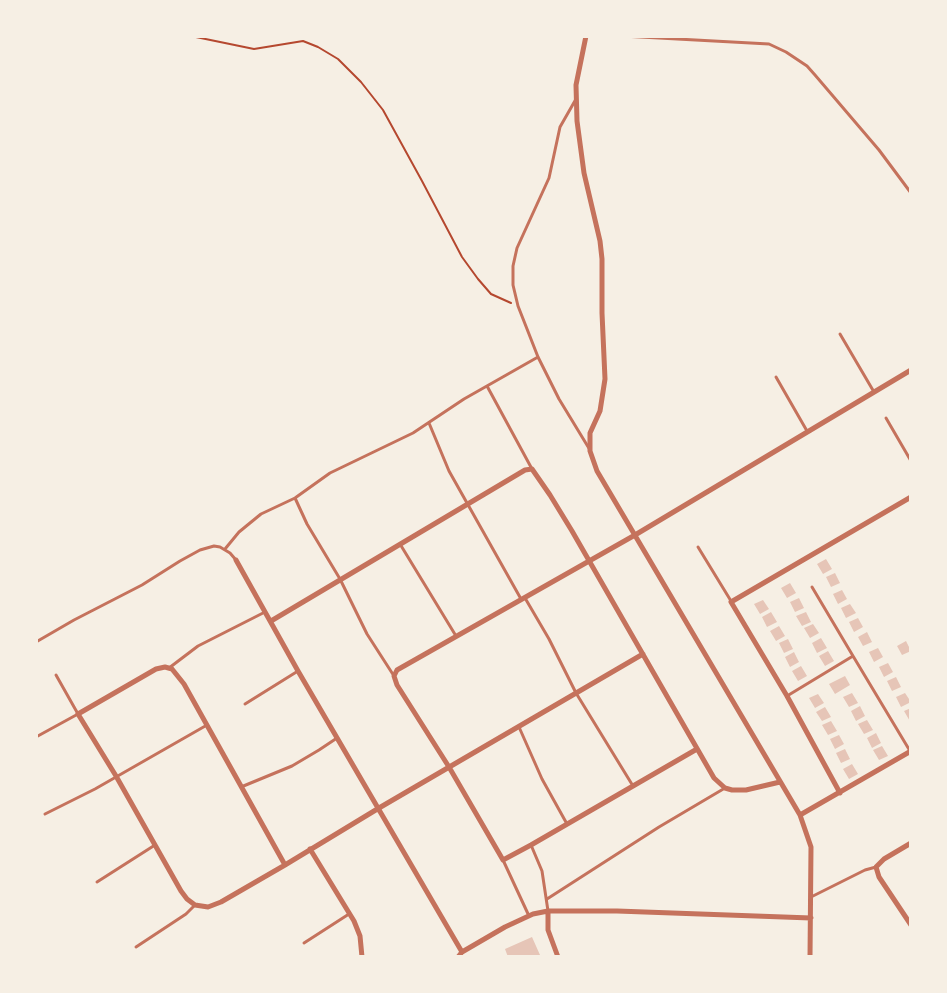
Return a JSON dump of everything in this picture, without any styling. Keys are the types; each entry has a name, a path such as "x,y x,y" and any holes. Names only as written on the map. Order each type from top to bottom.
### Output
{"street":[{"path":"586,36 578,76 576,99 579,145 600,241 603,275 602,313 605,379 600,411 590,433 590,451 597,471 800,815 811,847 810,957"},
{"path":"697,749 503,860 449,767 397,685 394,676 397,670 635,535 911,370"},
{"path":"271,620 467,504 526,470 532,469 589,560 714,778 725,788 746,790 780,782"},
{"path":"840,793 787,696 731,602 911,497"},
{"path":"236,560 271,620 298,672 379,808 460,954 505,927 529,916 548,911 627,911 811,918"},
{"path":"285,865 176,672 165,667 156,669 78,714 116,776 181,891 195,905 208,906 221,902 285,865 643,654"},
{"path":"800,815 911,751"},
{"path":"911,844 884,859 876,867 879,877 911,925"},
{"path":"310,849 350,913 360,936 362,957"},
{"path":"548,911 548,930 558,957"}],"lane":[{"path":"622,36 769,44 786,52 807,66 815,75 873,142 911,193"},
{"path":"576,99 560,127 550,178 517,248 513,266 513,285 518,306 538,357 558,399 590,451"},
{"path":"840,334 874,392"},
{"path":"225,549 239,532 270,509 295,498 330,473 429,423 487,386 538,357"},
{"path":"776,377 808,432"},
{"path":"487,386 532,469"},
{"path":"886,418 911,460"},
{"path":"429,423 446,464 467,504 548,639 576,693 633,786"},
{"path":"295,498 307,524 340,579 366,634 394,676"},
{"path":"400,544 456,636"},
{"path":"36,642 142,585 190,555 208,547 214,546 225,549 236,560"},
{"path":"698,547 731,602"},
{"path":"812,587 911,751"},
{"path":"169,668 198,646 266,612"},
{"path":"787,696 853,656"},
{"path":"245,704 298,672"},
{"path":"36,737 78,714 56,675"},
{"path":"45,814 95,789 207,725"},
{"path":"519,726 542,779 567,824"},
{"path":"241,787 292,766 337,738"},
{"path":"546,899 659,827 725,788"},
{"path":"97,882 155,845"},
{"path":"531,845 542,872 548,911"},
{"path":"503,860 529,916"},
{"path":"811,897 876,867"},
{"path":"136,947 186,914 195,905"},
{"path":"304,943 350,913"}],"path":[{"path":"191,36 254,49 303,41 318,47 338,59 361,82 383,110 462,257 478,279 492,294 518,306"}],"building":[{"path":"826,559 832,569 823,574 817,564"},
{"path":"835,573 840,583 831,587 826,577"},
{"path":"790,583 796,593 787,598 781,588"},
{"path":"842,590 847,599 838,604 833,594"},
{"path":"799,598 804,608 795,612 790,602"},
{"path":"763,600 769,609 760,614 754,604"},
{"path":"850,604 856,613 846,618 841,608"},
{"path":"771,612 777,622 767,627 762,617"},
{"path":"806,612 811,622 802,626 796,616"},
{"path":"858,618 863,627 854,632 849,622"},
{"path":"813,624 819,633 810,638 804,628"},
{"path":"779,626 785,636 776,641 770,631"},
{"path":"867,632 872,642 863,646 858,637"},
{"path":"821,638 827,648 817,653 812,643"},
{"path":"788,639 793,649 784,653 779,643"},
{"path":"906,641 911,651 902,655 897,646"},
{"path":"878,648 883,657 874,662 869,652"},
{"path":"828,651 834,661 825,666 819,656"},
{"path":"794,652 799,662 790,667 785,657"},
{"path":"888,663 893,672 884,677 879,667"},
{"path":"801,666 807,676 798,681 792,671"},
{"path":"845,676 850,685 835,694 829,684"},
{"path":"896,677 901,687 892,691 887,681"},
{"path":"852,693 858,703 849,707 843,697"},
{"path":"905,693 911,702 901,707 896,697"},
{"path":"818,694 824,703 815,708 809,698"},
{"path":"860,706 865,716 856,721 851,711"},
{"path":"825,707 831,717 822,721 816,712"},
{"path":"911,708 911,723 904,711"},
{"path":"867,720 873,730 864,734 858,724"},
{"path":"831,721 837,731 828,735 822,725"},
{"path":"876,733 881,743 872,748 867,738"},
{"path":"839,735 844,744 835,749 830,739"},
{"path":"882,746 888,756 879,760 873,750"},
{"path":"845,749 850,759 841,763 836,753"},
{"path":"852,764 858,774 849,779 843,769"},
{"path":"532,937 540,955 535,957 508,957 505,949"}]}
